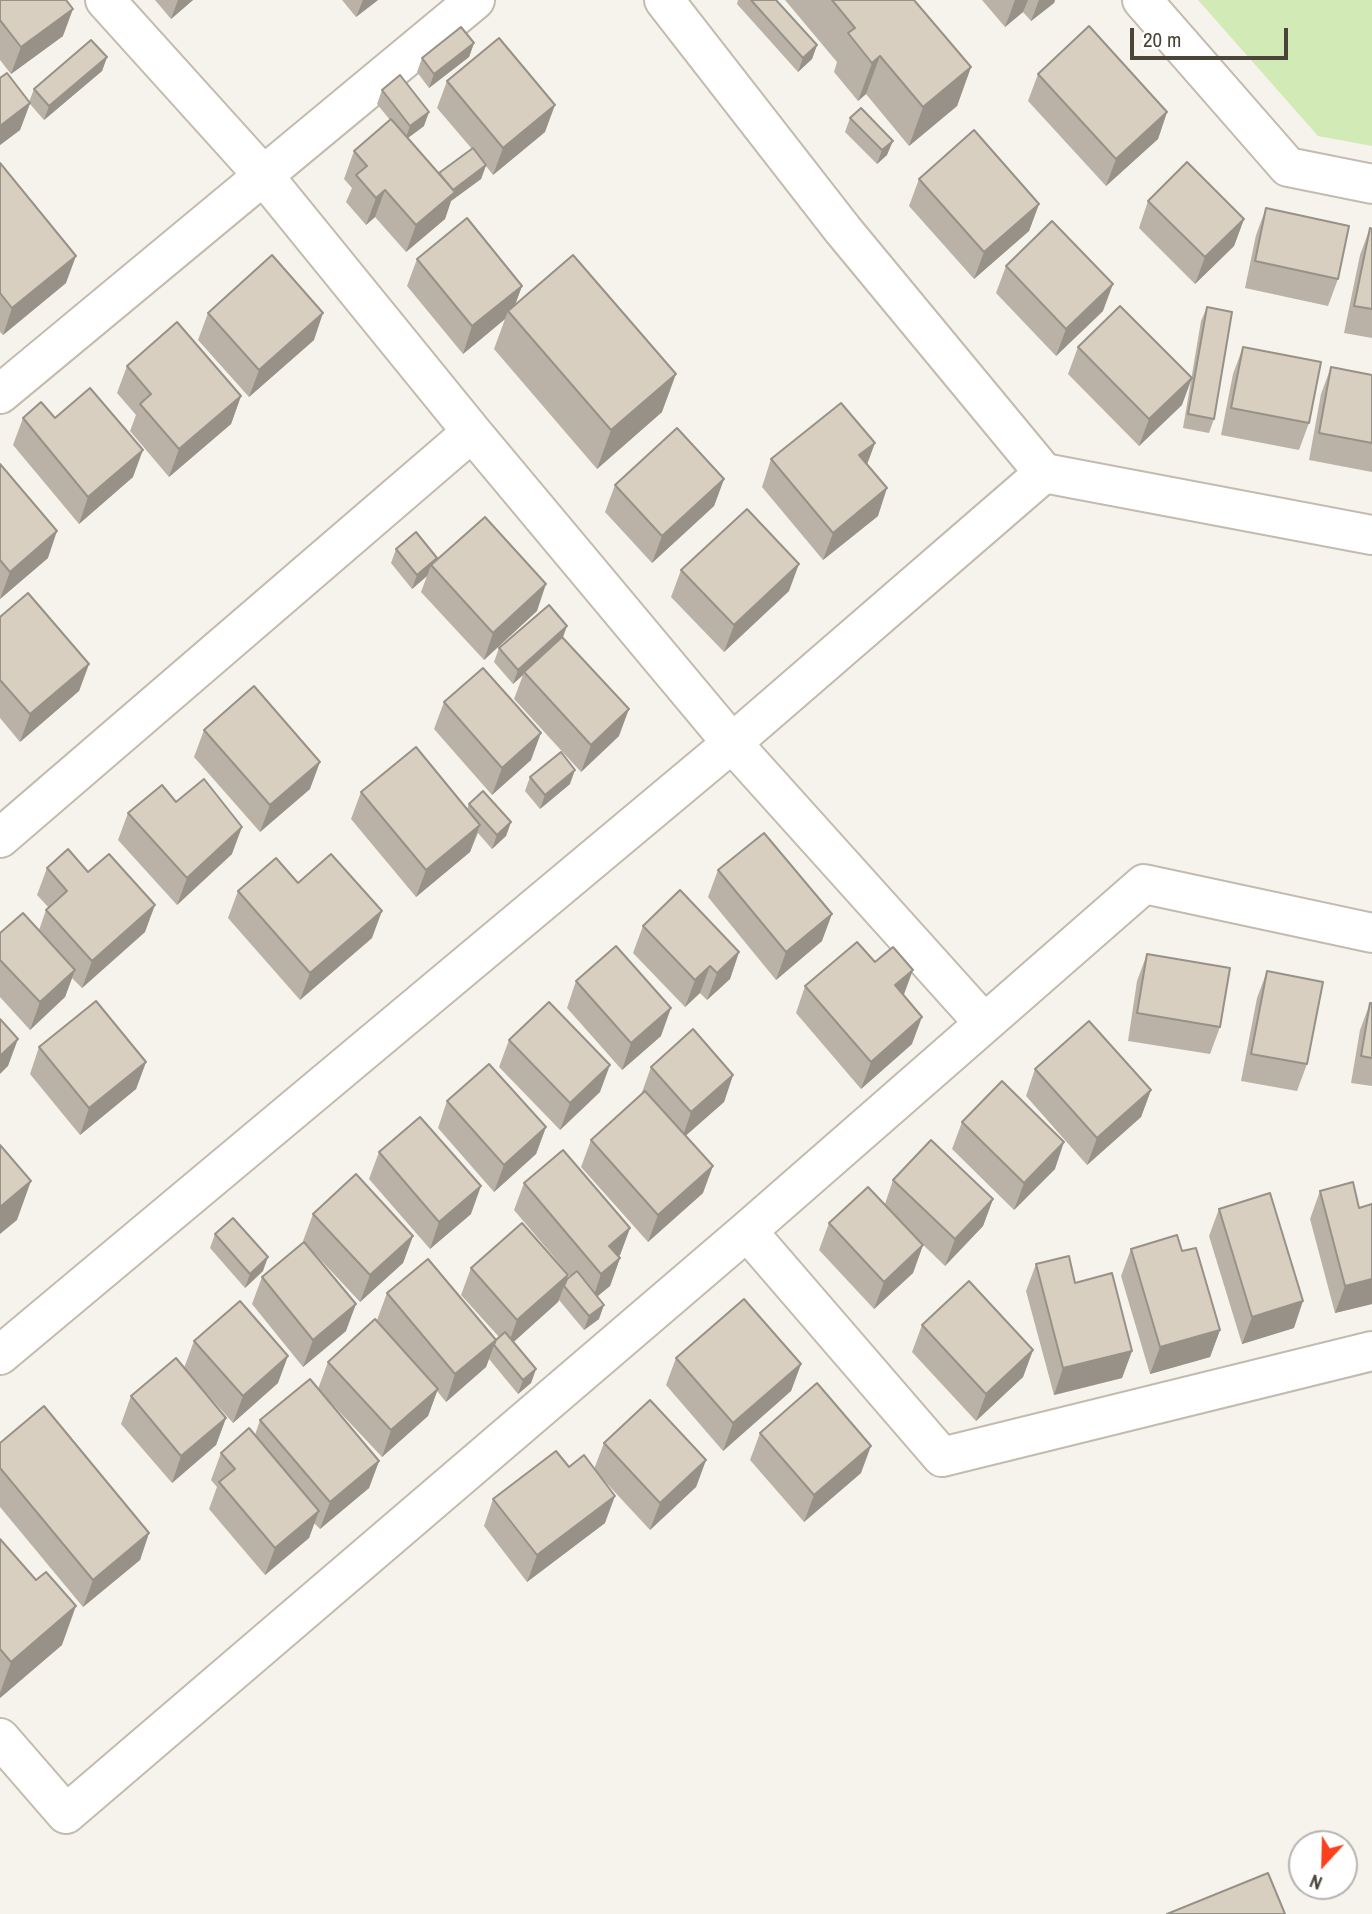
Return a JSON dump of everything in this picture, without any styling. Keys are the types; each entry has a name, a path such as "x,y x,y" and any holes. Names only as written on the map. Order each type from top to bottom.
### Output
{"street":[{"path":"105,0 263,175 471,432 732,743 984,1023"},
{"path":"0,394 475,0"},
{"path":"664,0 843,230 1044,473 1372,535"},
{"path":"1142,0 1287,167 1372,184"},
{"path":"0,838 471,432"},
{"path":"0,1355 732,743 1044,473"},
{"path":"0,1738 65,1814 747,1231 1144,884 1372,933"},
{"path":"747,1231 942,1457 1372,1351"}],"green space":[{"path":"1198,0 1372,0 1372,146 1318,136"}],"building":[{"path":"0,0 66,0 73,9 21,47 0,20"},
{"path":"751,0 776,0 817,45 803,58"},
{"path":"832,0 914,0 971,67 923,107 880,56 872,63 848,33 855,28"},
{"path":"1089,26 1167,112 1116,159 1038,74"},
{"path":"461,27 474,43 434,74 422,58"},
{"path":"499,38 555,105 503,148 447,81"},
{"path":"91,40 107,57 49,106 34,89"},
{"path":"7,73 30,103 0,126 0,78"},
{"path":"400,75 429,112 410,126 382,90"},
{"path":"861,108 893,141 882,150 850,118"},
{"path":"391,119 455,192 416,225 385,190 376,198 356,175 367,166 354,151"},
{"path":"974,130 1039,204 984,252 919,179"},
{"path":"473,148 486,165 453,190 439,173"},
{"path":"1187,162 1244,219 1205,257 1148,201"},
{"path":"0,163 76,256 12,308 0,293"},
{"path":"1266,208 1349,226 1338,279 1255,261"},
{"path":"467,218 522,286 472,326 417,259"},
{"path":"1052,221 1113,284 1066,329 1006,266"},
{"path":"1370,228 1372,229 1372,309 1354,306"},
{"path":"272,255 323,313 259,370 208,313"},
{"path":"573,255 676,374 611,430 508,311"},
{"path":"1120,306 1192,378 1149,419 1078,347"},
{"path":"1207,307 1232,312 1214,419 1188,414"},
{"path":"177,322 241,396 179,449 140,404 151,394 127,366"},
{"path":"1243,347 1321,362 1309,423 1231,408"},
{"path":"1331,367 1372,375 1372,443 1319,433"},
{"path":"90,388 143,450 88,497 23,418 41,402 55,418"},
{"path":"841,403 875,443 859,455 887,488 833,533 771,459"},
{"path":"677,428 724,479 662,536 615,485"},
{"path":"0,464 57,531 10,572 0,560"},
{"path":"747,509 799,564 734,625 681,570"},
{"path":"485,517 546,584 493,633 431,565"},
{"path":"416,532 437,558 417,575 396,549"},
{"path":"28,593 89,664 30,714 0,680 0,617"},
{"path":"549,605 567,626 518,670 499,648"},
{"path":"562,637 629,709 591,745 524,672"},
{"path":"483,668 541,733 502,768 444,702"},
{"path":"254,686 320,762 270,805 204,730"},
{"path":"416,747 480,825 426,870 361,792"},
{"path":"561,752 575,770 545,795 530,777"},
{"path":"204,779 242,827 187,878 128,813 162,785 176,802"},
{"path":"483,791 511,822 497,835 469,804"},
{"path":"764,833 832,914 786,952 718,870"},
{"path":"68,849 88,872 109,854 155,905 92,961 46,910 67,891 47,868"},
{"path":"331,854 382,911 310,973 238,891 276,858 298,883"},
{"path":"680,890 739,952 717,973 710,966 695,980 643,926"},
{"path":"23,913 75,970 40,1002 0,960 0,933"},
{"path":"857,942 875,962 893,947 913,970 895,985 922,1017 871,1062 805,986"},
{"path":"616,946 671,1008 631,1043 576,981"},
{"path":"1147,954 1230,968 1220,1027 1137,1013"},
{"path":"1267,971 1323,982 1307,1064 1251,1054"},
{"path":"96,1001 146,1062 89,1108 39,1047"},
{"path":"549,1002 610,1065 570,1103 509,1040"},
{"path":"1372,1003 1372,1058 1361,1056"},
{"path":"0,1019 18,1039 0,1056"},
{"path":"1089,1021 1151,1090 1097,1138 1035,1069"},
{"path":"693,1029 733,1075 691,1112 651,1067"},
{"path":"489,1064 546,1127 504,1165 447,1101"},
{"path":"1002,1081 1064,1142 1024,1183 962,1122"},
{"path":"645,1091 713,1166 658,1215 591,1140"},
{"path":"420,1117 481,1186 439,1222 379,1152"},
{"path":"931,1140 993,1199 955,1239 893,1180"},
{"path":"0,1145 31,1181 0,1207"},
{"path":"563,1150 630,1228 609,1246 620,1258 601,1274 524,1183"},
{"path":"356,1174 413,1236 370,1275 313,1214"},
{"path":"1353,1182 1359,1208 1372,1204 1372,1279 1345,1286 1320,1191"},
{"path":"868,1187 923,1245 884,1282 829,1223"},
{"path":"1270,1193 1303,1301 1252,1317 1219,1209"},
{"path":"233,1218 268,1257 250,1274 215,1234"},
{"path":"522,1223 568,1275 517,1320 471,1268"},
{"path":"1177,1235 1182,1251 1196,1248 1220,1330 1160,1347 1131,1249"},
{"path":"304,1242 356,1304 313,1340 262,1277"},
{"path":"1069,1256 1075,1283 1112,1273 1132,1351 1063,1368 1036,1264"},
{"path":"428,1259 496,1340 455,1374 387,1293"},
{"path":"577,1271 604,1305 589,1316 564,1286 567,1279"},
{"path":"969,1281 1033,1350 986,1394 922,1325"},
{"path":"744,1299 801,1364 733,1423 676,1358"},
{"path":"240,1301 288,1356 243,1396 194,1341"},
{"path":"375,1319 438,1389 391,1430 328,1362"},
{"path":"505,1332 536,1369 523,1380 494,1345"},
{"path":"176,1358 226,1418 181,1456 131,1396"},
{"path":"310,1379 379,1461 330,1502 260,1420"},
{"path":"817,1383 871,1446 814,1495 760,1433"},
{"path":"650,1400 706,1460 660,1503 604,1443"},
{"path":"44,1406 149,1533 93,1580 0,1468 0,1443"},
{"path":"249,1428 319,1511 275,1548 219,1482 235,1469 221,1453"},
{"path":"556,1451 569,1467 584,1455 615,1496 537,1555 493,1499"},
{"path":"0,1539 36,1580 46,1572 76,1606 11,1662 0,1649"},
{"path":"1268,1873 1285,1914 1167,1914"}]}
